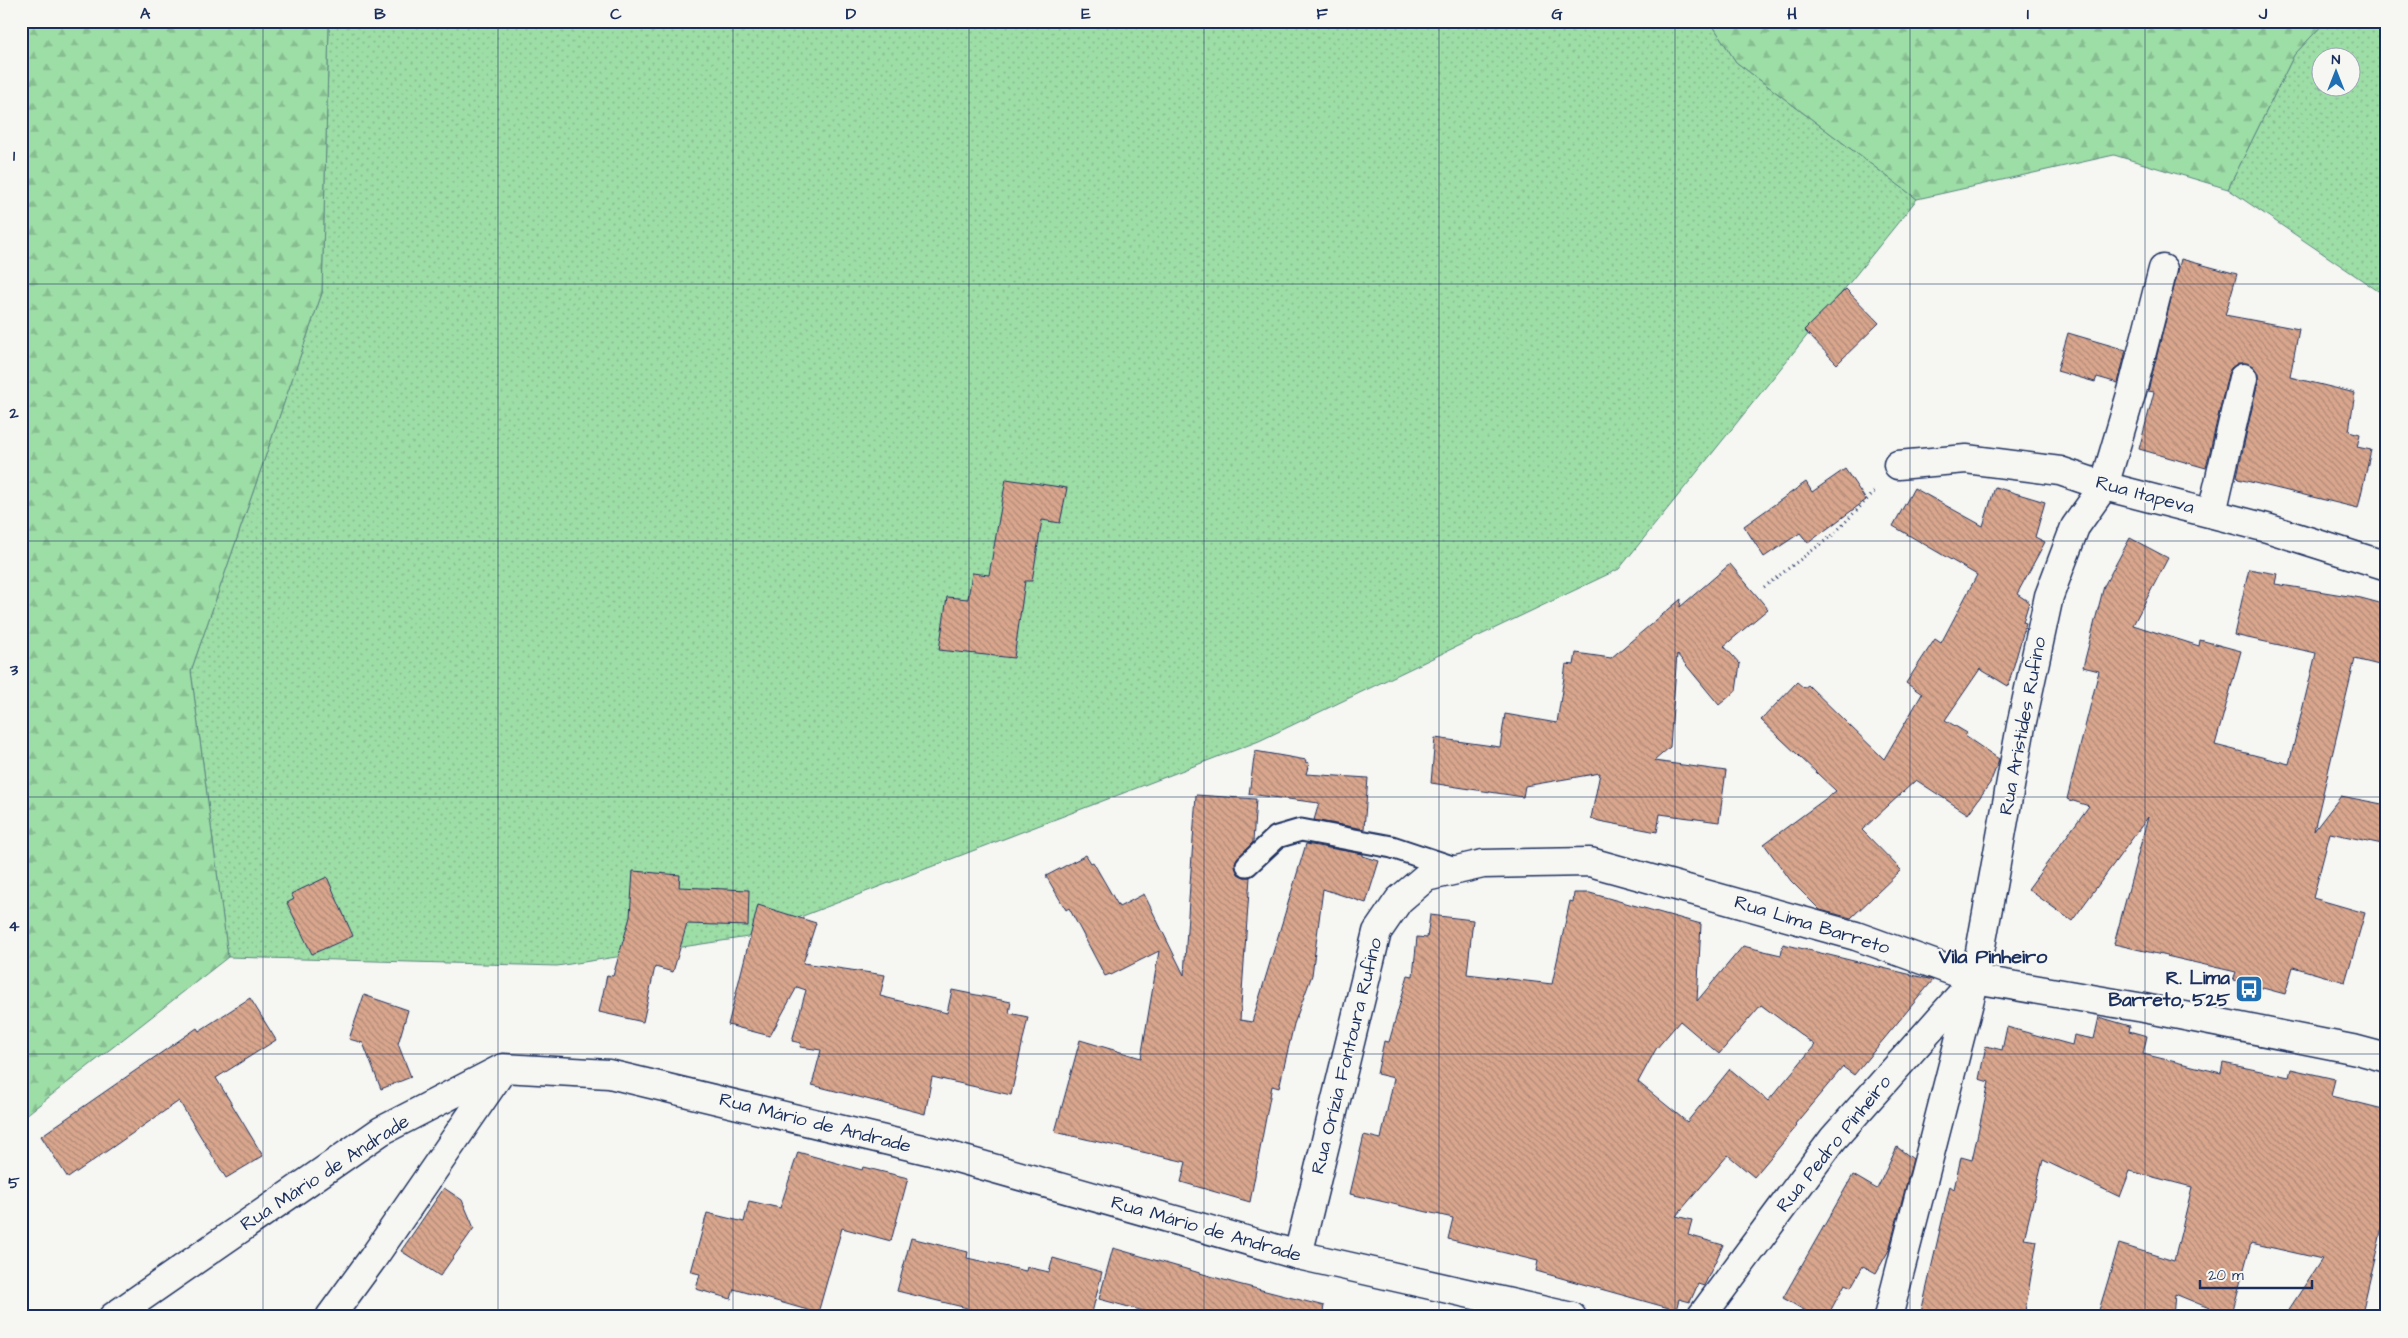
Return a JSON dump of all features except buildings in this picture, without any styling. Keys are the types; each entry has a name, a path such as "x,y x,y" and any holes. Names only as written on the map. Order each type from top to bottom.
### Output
{"street":[{"name":"Rua Aristides Rufino","path":"1888,1317 1976,979 2021,726 2049,596 2075,527 2104,486 2132,391 2163,269"},
{"path":"2212,513 2244,378"},
{"name":"Rua Itapeva","path":"1898,465 1966,458 2060,471 2104,486 2267,528 2387,566"},
{"name":"Rua Lima Barreto","path":"1458,869 1483,864 1590,862 1856,936 1976,979 2144,1008 2348,1048 2387,1058"},
{"name":"Rua Orízia Fontoura Rufino","path":"1298,1255 1377,932 1399,900 1426,877 1458,869"},
{"name":"Rua Pedro Pinheiro","path":"1701,1317 1833,1139 1976,979"},
{"path":"330,1317 373,1258 503,1068"},
{"name":"Rua Mário de Andrade","path":"113,1317 381,1130 503,1068 609,1074 943,1154 1298,1255 1572,1317"}],"lane":[{"name":"Rua Lima Barreto","path":"1247,865 1277,837 1301,830 1392,847 1458,869"}],"path":[{"path":"1764,588 1834,534 1898,465"}],"green space":[{"path":"21,21 332,21 329,26 322,293 191,671 228,957 21,1119"},
{"path":"332,21 1710,21 1736,62 1917,199 1619,569 1259,741 748,937 557,966 228,957 191,671 322,293 329,26"},
{"path":"1710,21 2326,21 2294,55 2228,189 2114,155 1917,199 1736,62"},
{"path":"2326,21 2387,21 2387,297 2228,189 2294,55"}],"place":[{"name":"R. Lima Barreto, 525","path":"2249,989"}],"district":[{"name":"Vila Pinheiro","path":"1993,957"}]}
